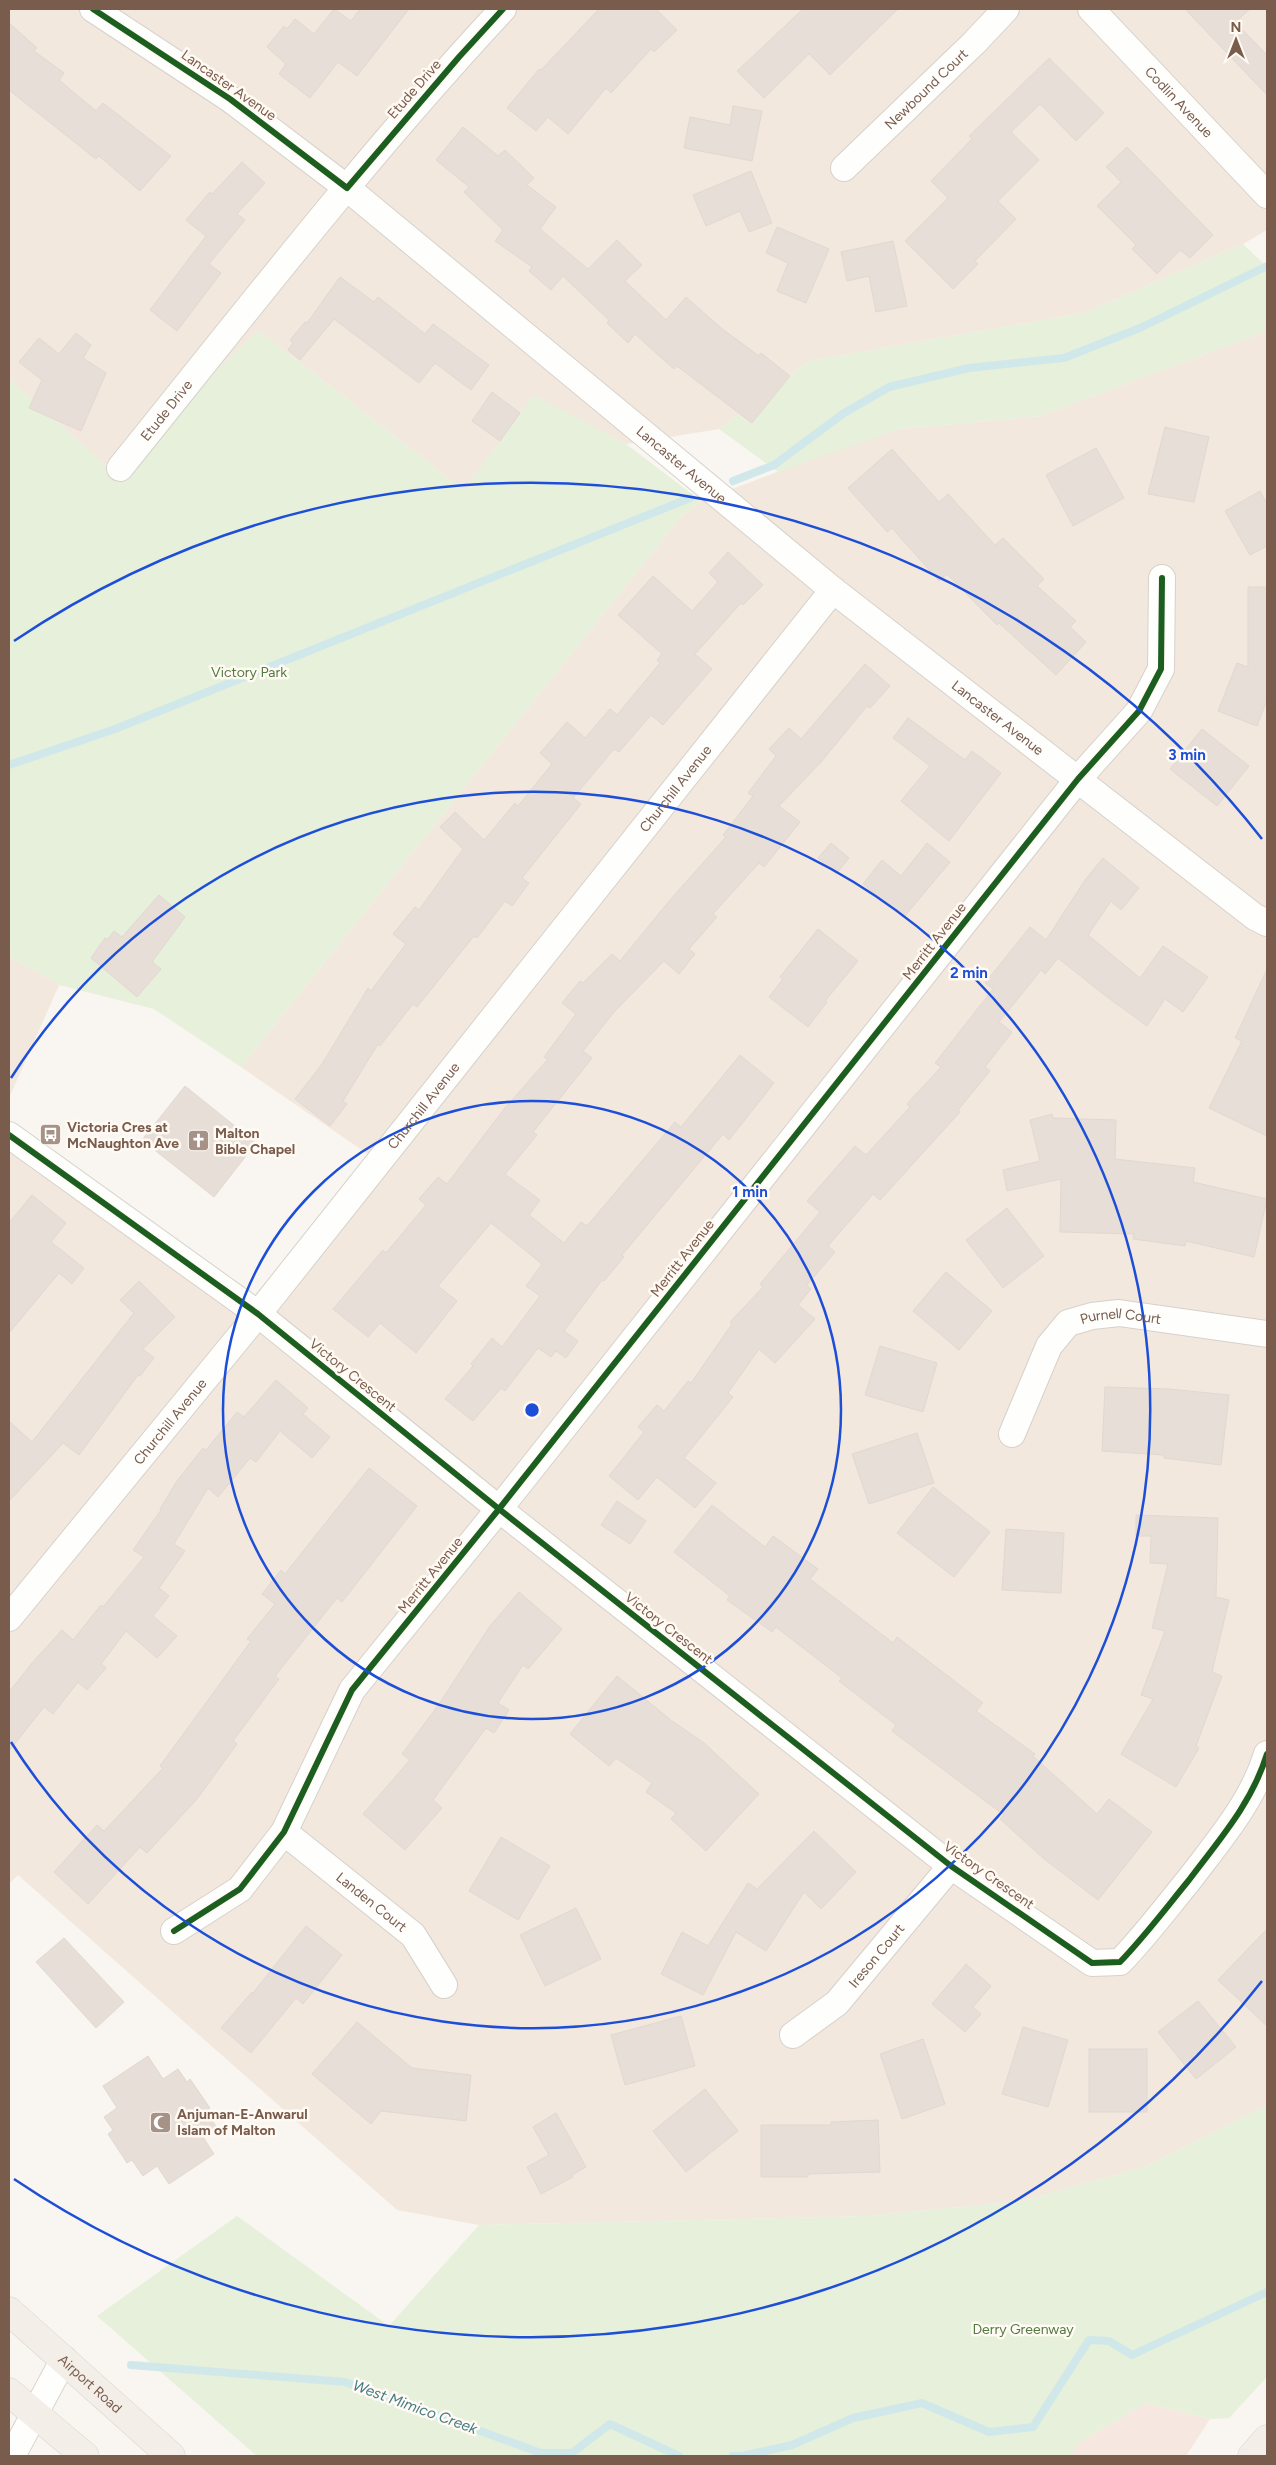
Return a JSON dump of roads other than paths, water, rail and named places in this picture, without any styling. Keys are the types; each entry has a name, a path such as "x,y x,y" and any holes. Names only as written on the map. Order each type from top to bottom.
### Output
{"main road":[{"name":"Airport Road","path":"9,2311 172,2456"},
{"path":"9,2392 85,2456"},
{"path":"1252,2456 1267,2439"}],"street":[{"name":"Lancaster Avenue","path":"93,9 230,98 346,188 833,590 1256,917 1267,923"},
{"name":"Etude Drive","path":"120,468 346,188 458,57 504,9"},
{"name":"Newbound Court","path":"844,168 974,43 1006,9"},
{"name":"Codlin Avenue","path":"1091,9 1267,195"},
{"name":"Merritt Avenue","path":"174,1931 240,1889 284,1832 352,1690 499,1509 1078,779 1139,711 1161,669 1162,578"},
{"name":"Churchill Avenue","path":"9,1618 258,1314 833,590"},
{"name":"Victory Crescent","path":"9,1135 258,1314 499,1509 952,1866 1092,1963 1120,1962 1139,1942 1238,1817 1262,1771 1267,1754"},
{"name":"Purnell Court","path":"1012,1434 1049,1346 1068,1323 1092,1316 1119,1312 1267,1334"},
{"name":"Landen Court","path":"284,1832 413,1934 444,1985"},
{"name":"Ireson Court","path":"793,2034 837,2003 952,1866"},
{"path":"12,2456 64,2359"}],"waterway":[{"path":"733,481 774,465 844,413 889,387 969,368 1064,358 1140,328 1267,266"},
{"path":"9,765 115,729 690,498"},
{"name":"West Mimico Creek","path":"733,2456 742,2456 792,2445 853,2418 922,2403 989,2432 1033,2427 1089,2340 1109,2341 1132,2355 1267,2292"},
{"name":"West Mimico Creek","path":"131,2365 345,2382 541,2453 572,2453 610,2424 679,2456"}],"place":[{"name":"Victoria Cres at McNaughton Ave","path":"51,1135"},
{"name":"Malton Bible Chapel","path":"199,1141"},
{"name":"Anjuman-E-Anwarul Islam of Malton","path":"161,2122"}],"park label":[{"name":"Victory Park","path":"249,672"},
{"name":"Derry Greenway","path":"1023,2329"}]}
